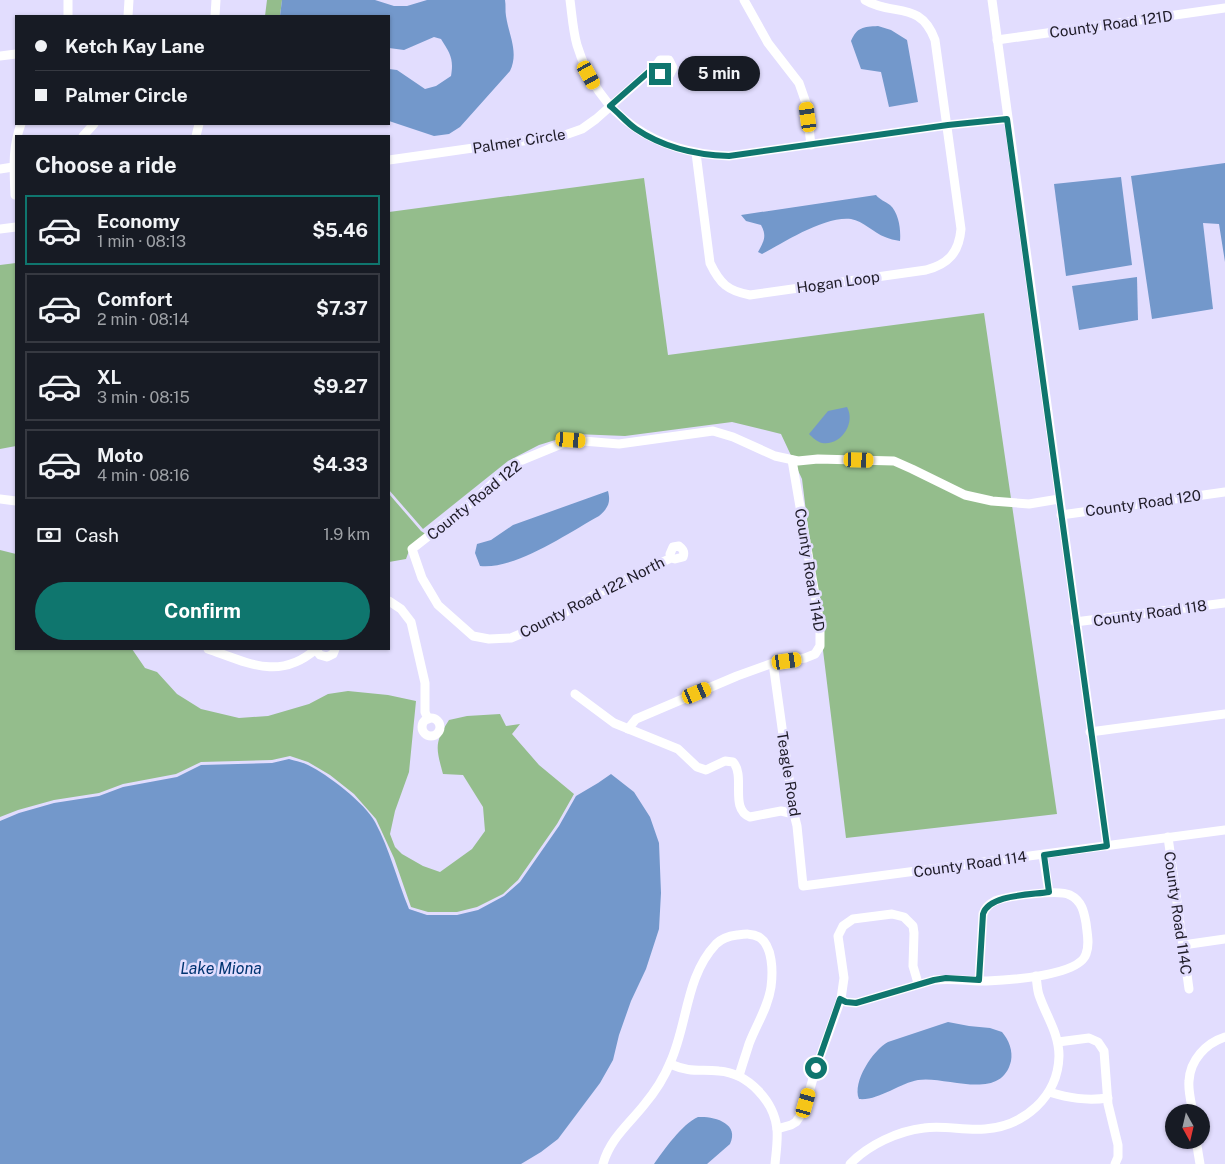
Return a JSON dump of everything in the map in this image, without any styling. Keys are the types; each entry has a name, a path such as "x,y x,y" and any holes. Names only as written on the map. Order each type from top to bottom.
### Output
{"street":[{"path":"68,0 68,15"},
{"path":"128,15 129,0"},
{"path":"215,15 216,0"},
{"path":"570,0 581,57 598,90 610,106 636,129 662,144 696,153 729,156 948,125 1007,119"},
{"path":"744,0 768,43 799,83 806,103 811,145"},
{"name":"Hogan Loop","path":"696,153 710,263 716,276 726,286 736,292 750,295 926,270 938,267 948,260 960,241 961,229 935,40 928,24 914,13 877,5 865,0"},
{"path":"992,0 1075,622 1107,846"},
{"name":"County Road 121D","path":"997,40 1225,8"},
{"path":"0,56 15,54"},
{"name":"Palmer Circle","path":"390,160 565,135 582,129 656,66"},
{"path":"15,138 13,167 15,195"},
{"path":"0,169 13,167"},
{"path":"0,229 15,227"},
{"name":"County Road 122","path":"412,549 473,501 515,463 571,440 619,444 713,431 733,437 776,456 792,460 818,459 894,462 965,495 992,502 1029,504 1059,499"},
{"name":"County Road 114D","path":"628,729 636,719 737,676 773,663 811,656 819,650 821,640 820,624 792,460"},
{"name":"County Road 120","path":"1061,515 1225,492"},
{"path":"0,499 15,501"},
{"name":"County Road 122 North","path":"412,549 422,578 438,605 473,636 489,639 511,638 551,621 594,595 671,558"},
{"path":"390,602 401,609 411,622 425,683 425,712 428,719"},
{"name":"County Road 118","path":"1075,622 1225,602"},
{"path":"211,650 269,668 287,666 304,658 315,650"},
{"path":"317,650 320,655 327,657 333,654 335,650"},
{"name":"Teagle Road","path":"773,663 797,826 803,886"},
{"path":"575,694 614,723 673,746 697,768 703,770 726,761 733,762 738,772 741,809 746,816 750,817 781,811 794,814"},
{"path":"1090,732 1225,714"},
{"name":"County Road 114","path":"803,886 1225,830"},
{"name":"County Road 114C","path":"1168,838 1189,989"},
{"path":"1044,855 1049,892"},
{"path":"840,999 856,1003 918,983 946,978 979,980 1036,976 1079,965 1086,954 1088,946 1085,915 1080,904 1071,895 1064,892 1049,892 1000,899 988,905 984,910 979,980"},
{"path":"777,1129 791,1126 804,1110 816,1068 840,999 844,978 838,936 843,926 853,920 892,914 904,916 910,921 914,933 913,966 918,983"},
{"path":"603,1164 617,1134 651,1096 670,1064 678,1044 690,992 707,957 715,945 725,938 748,934 760,937 768,949 772,967 771,987 766,1007 750,1043 739,1076"},
{"path":"1183,945 1225,939"},
{"path":"850,1164 886,1139 912,1130 930,1127 984,1130 1006,1125 1030,1112 1048,1092 1058,1066 1058,1042 1055,1030 1039,994 1036,976"},
{"path":"1058,1042 1084,1037 1094,1040 1102,1046 1106,1059 1108,1098 1118,1146 1118,1157 1115,1164"},
{"path":"1192,1104 1188,1081 1196,1059 1210,1043 1225,1037"},
{"path":"670,1064 693,1071 718,1070 739,1076 757,1089 771,1110 777,1129 775,1164"},
{"path":"1048,1092 1090,1100 1108,1098"},
{"path":"1198,1149 1200,1164"}],"green space":[{"path":"267,0 282,0 280,15 265,15"},
{"path":"644,178 668,355 984,313 1057,814 846,838 802,479 781,434 732,422 625,436 575,434 539,445 508,461 423,529 390,491 390,212"},
{"path":"15,263 15,446 0,449 0,265"},
{"path":"390,495 421,531 427,535 410,548 406,559 390,562"},
{"path":"0,550 15,554 15,650 133,650 145,668 157,672 177,694 201,709 239,718 268,716 309,704 328,694 348,691 388,695 416,701 409,772 395,811 390,834 395,847 402,854 423,866 440,872 472,849 485,831 483,807 463,775 443,774 438,746 441,734 449,720 467,716 500,714 506,726 520,724 512,734 539,765 574,794 557,824 518,880 503,894 477,907 457,912 428,912 411,907 394,858 376,819 354,794 330,775 308,762 290,756 272,760 201,762 176,774 123,784 99,793 54,800 0,817"}],"water":[{"path":"282,0 375,0 394,6 407,6 427,0 505,0 506,16 514,57 513,64 510,71 460,127 449,134 434,136 390,121 390,69 397,70 425,89 436,86 451,76 452,70 450,56 441,39 434,37 404,50 390,48 390,15 280,15"},
{"path":"878,26 891,30 907,40 918,102 889,107 881,72 861,69 851,41 858,30"},
{"path":"1225,163 1225,262 1219,224 1203,223 1213,309 1152,319 1131,176"},
{"path":"1121,177 1132,265 1066,276 1054,184"},
{"path":"876,195 896,212 900,227 900,241 881,235 855,220 840,219 805,231 762,254 758,252 764,238 761,225 746,221 741,215"},
{"path":"1137,277 1138,320 1079,330 1072,286"},
{"path":"847,407 850,420 841,437 829,443 822,443 816,441 809,434 828,411"},
{"path":"608,491 608,505 599,516 525,556 494,566 480,566 475,553 477,544 491,540 513,525"},
{"name":"Lake Miona","path":"289,759 316,769 363,806 370,814 380,833 409,909 427,915 457,915 478,910 504,896 520,882 559,826 576,796 611,774 634,792 650,817 659,843 661,893 659,929 646,969 631,1001 619,1035 613,1060 600,1083 558,1139 521,1164 0,1164 0,821 19,813 54,803 99,796 123,787 177,777 201,765 272,763"},
{"path":"948,1022 990,1028 1002,1032 1007,1038 1011,1050 1011,1061 1005,1074 996,1081 984,1084 929,1079 918,1080 881,1095 859,1099 858,1084 861,1076 870,1059 882,1046 888,1042"},
{"path":"698,1117 724,1122 731,1131 730,1144 707,1164 654,1164 680,1131"}],"route":[{"path":"660,74 656,66 610,106 636,129 662,144 714,156 729,156 948,125 1007,119 1107,846 1044,855 1049,892 1000,899 988,905 983,914 979,980 946,978 918,983 856,1003 840,999 816,1068"}]}
